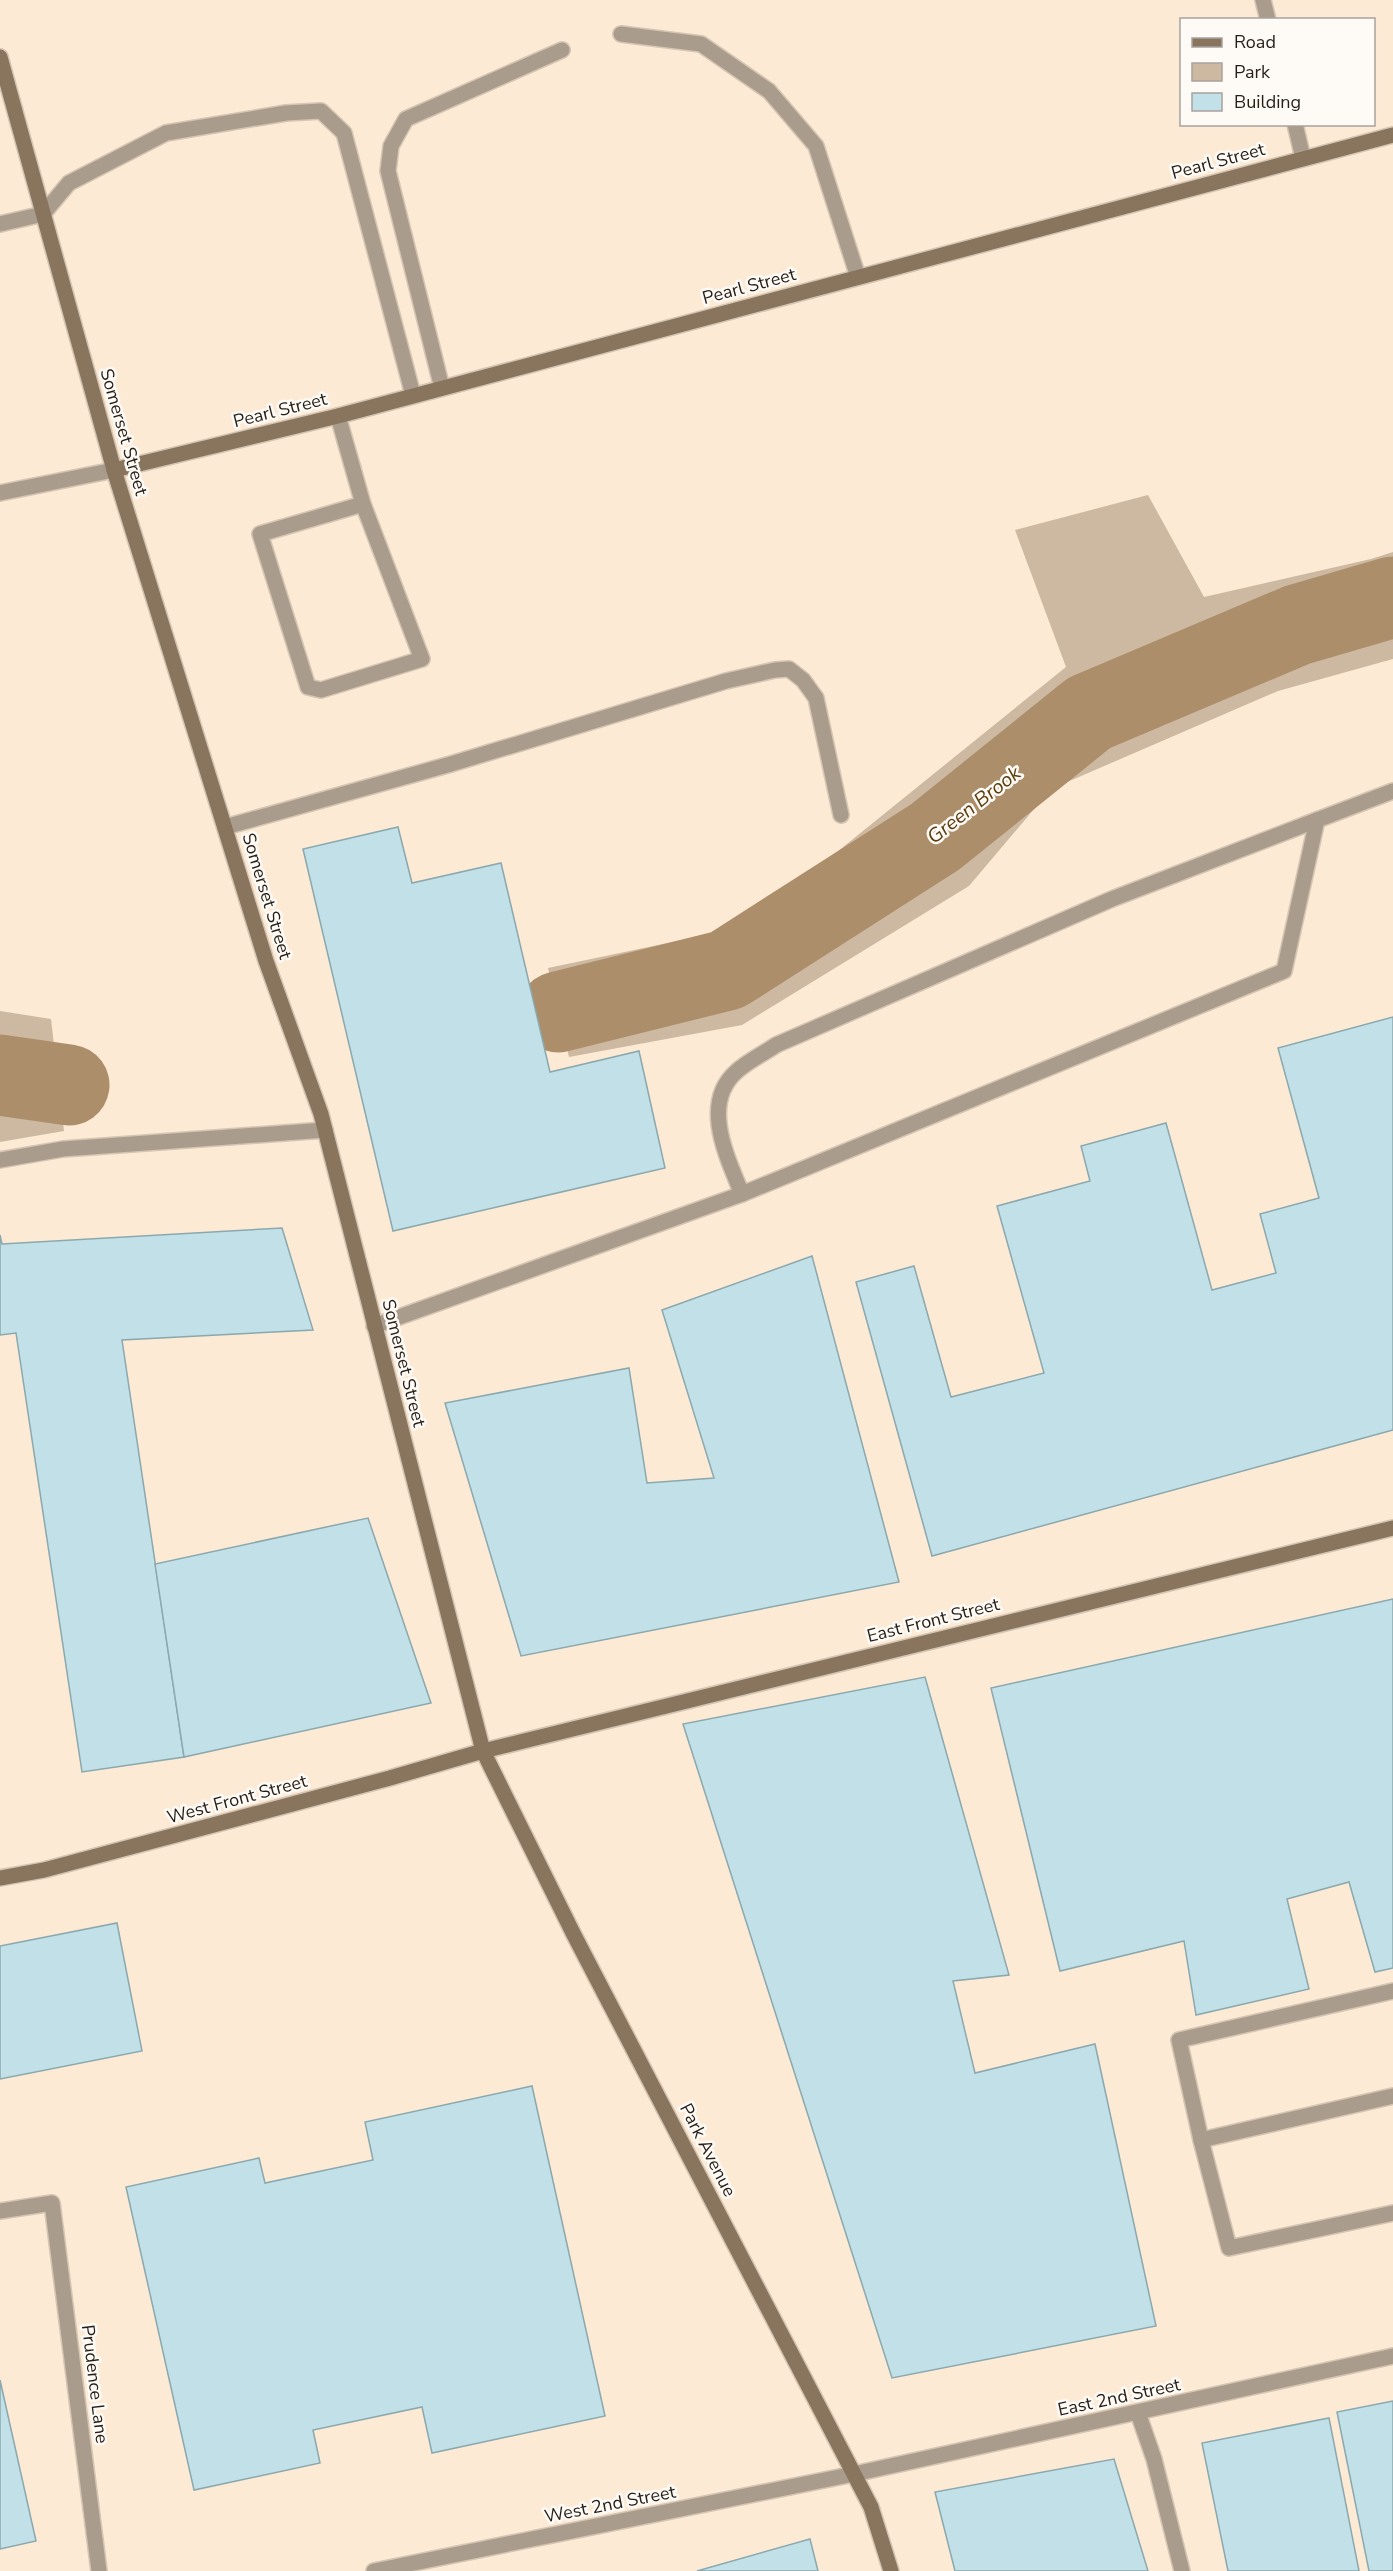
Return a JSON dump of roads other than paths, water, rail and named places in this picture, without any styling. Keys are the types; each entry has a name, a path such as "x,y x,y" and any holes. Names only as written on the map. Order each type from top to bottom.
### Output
{"main road":[{"name":"Somerset Street","path":"0,57 114,470 266,961 325,1130 483,1751"},
{"name":"Pearl Street","path":"114,470 338,416 1393,135"},
{"name":"East Front Street","path":"483,1751 1393,1528"},
{"name":"West Front Street","path":"0,1878 44,1870 379,1782 483,1751"},
{"name":"Park Avenue","path":"483,1751 574,1935 871,2507 891,2571"}],"street":[{"path":"1263,0 1268,18"},
{"path":"621,34 701,44 769,91 816,146 858,277"},
{"path":"442,388 388,171 391,146 406,119 562,50"},
{"path":"0,224 43,214 69,183 166,133 285,113 321,111 344,133 413,395"},
{"path":"1295,126 1303,158"},
{"path":"338,416 363,504 422,659 321,690 308,687 260,534 363,504"},
{"path":"0,493 114,470"},
{"path":"225,826 451,764 726,681 782,669 789,669 803,680 816,699 841,815"},
{"path":"742,1194 726,1155 718,1112 720,1092 736,1072 776,1045 1112,899 1393,790"},
{"path":"375,1326 742,1194 1284,971 1317,820"},
{"path":"0,1160 63,1149 325,1130"},
{"path":"1393,1991 1179,2040 1201,2140 1229,2248 1393,2213"},
{"path":"1201,2140 1393,2096"},
{"name":"Prudence Lane","path":"0,2211 52,2203 99,2571"},
{"name":"East 2nd Street","path":"854,2474 1393,2356"},
{"path":"1138,2413 1154,2459 1182,2571"},
{"name":"West 2nd Street","path":"374,2571 854,2474"}],"waterway":[{"name":"Green Brook","path":"558,1012 727,970 935,837 1089,713 1297,625 1393,597"},
{"name":"Green Brook","path":"0,1075 69,1085"}]}
